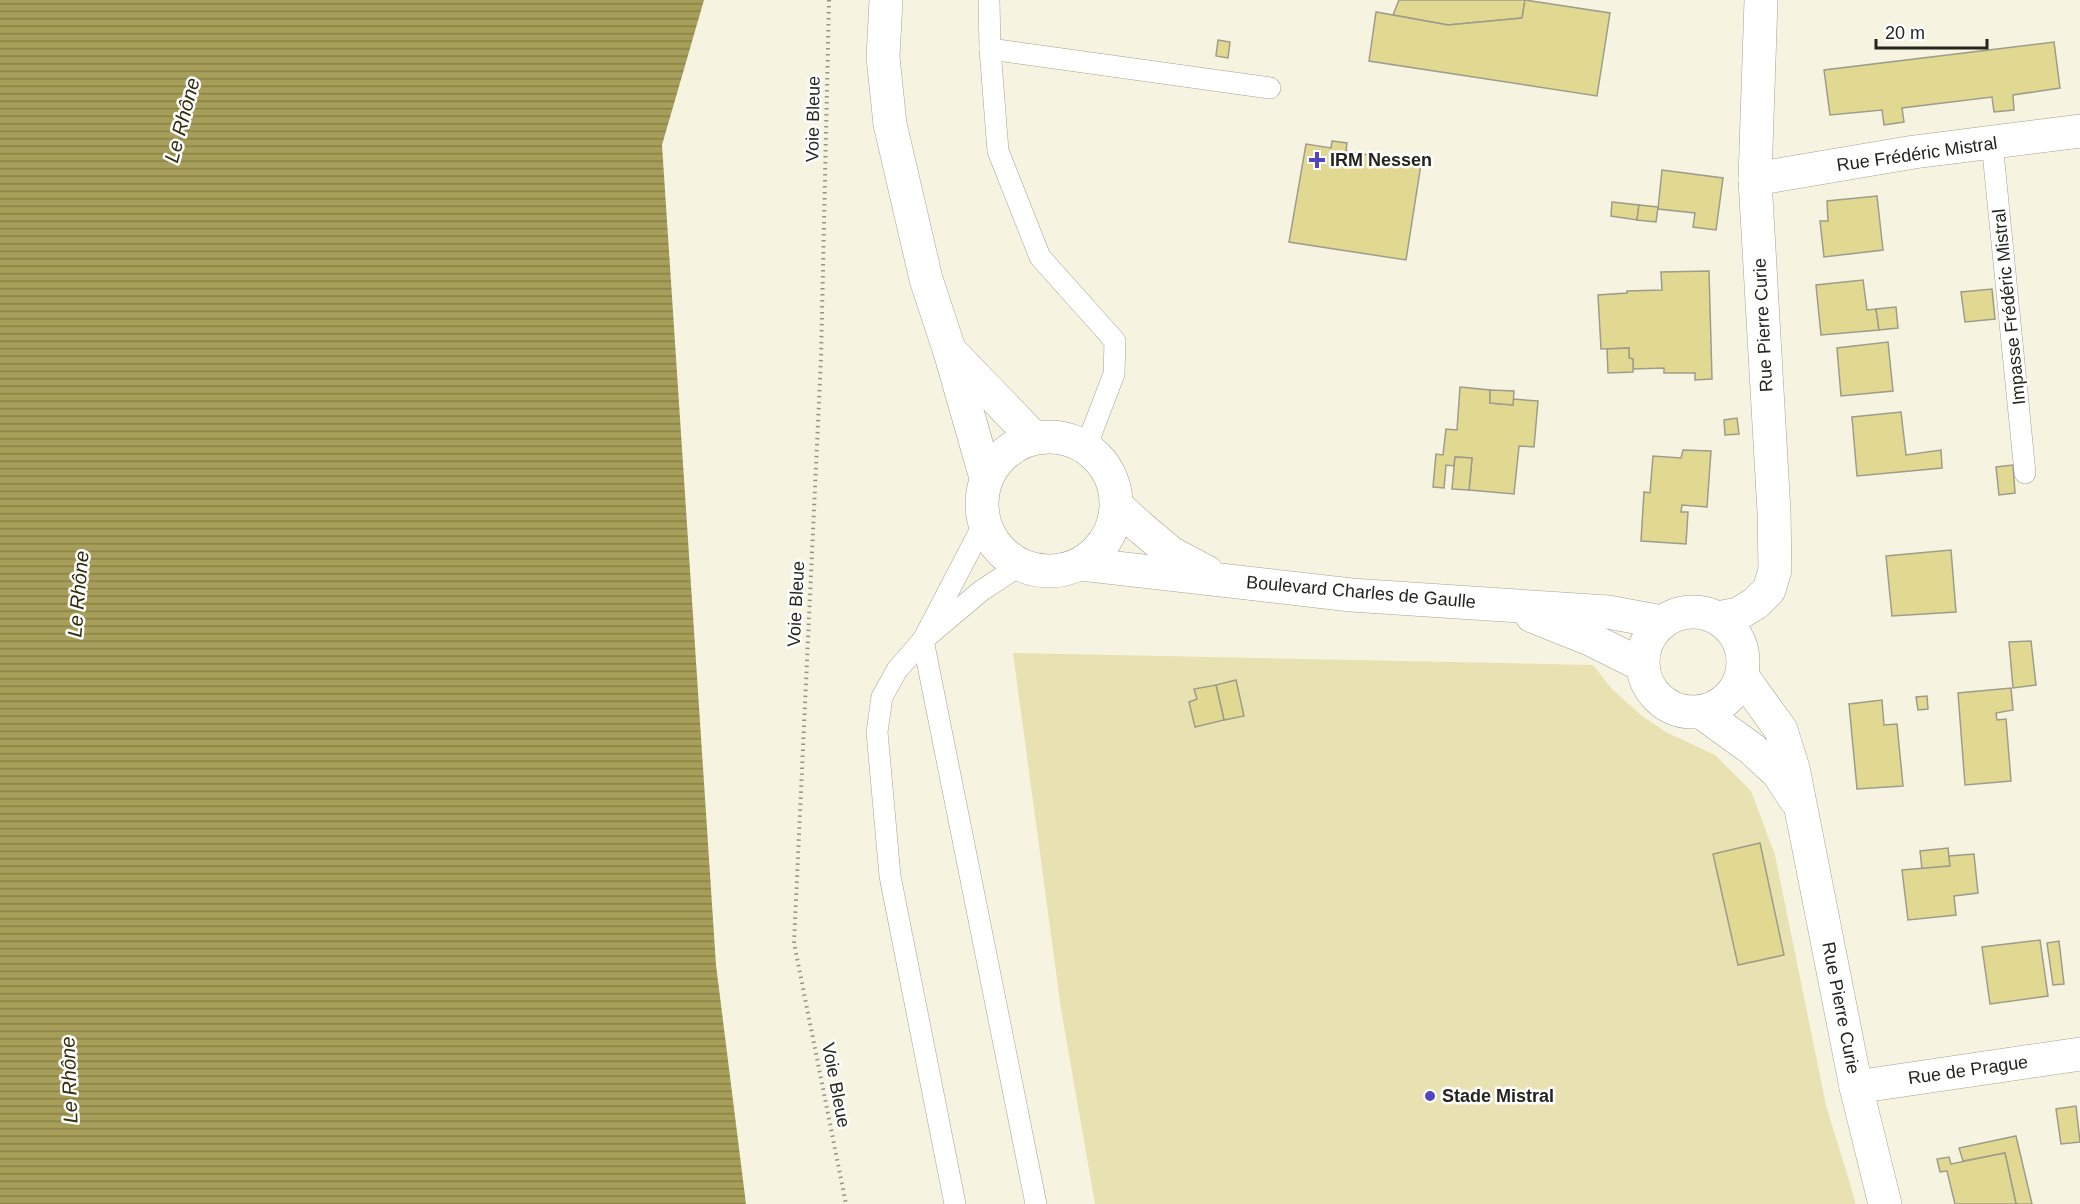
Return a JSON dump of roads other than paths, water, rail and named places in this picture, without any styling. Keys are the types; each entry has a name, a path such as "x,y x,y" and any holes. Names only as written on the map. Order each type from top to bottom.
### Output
{"street":[{"path":"886,0 883,57 890,124 926,279 950,352 986,478"},
{"name":"Rue Pierre Curie","path":"1718,618 1738,614 1756,603 1769,590 1775,570 1755,179 1761,0"},
{"name":"Rue Frédéric Mistral","path":"1755,179 1914,152 2080,131"},
{"path":"950,352 1034,438"},
{"path":"1054,437 1071,440 1086,447 1103,464 1128,516 1112,530 1100,549 1081,564 1056,572 1038,571 1019,566 994,544 984,523 981,500 986,478 998,459 1016,445 1034,438 1054,437"},
{"name":"Boulevard Charles de Gaulle","path":"1128,516 1171,553 1220,578"},
{"name":"Boulevard Charles de Gaulle","path":"1081,564 1388,598 1608,612 1662,622"},
{"name":"Boulevard Charles de Gaulle","path":"1504,605 1592,640 1642,665"},
{"path":"1700,612 1718,618 1731,628 1741,642 1744,659 1742,676 1734,693 1719,706 1701,712 1684,712 1669,706 1655,696 1647,682 1642,665 1644,649 1651,633 1662,622 1680,613 1700,612"},
{"name":"Rue Pierre Curie","path":"1742,676 1781,730 1793,768 1856,1087 1885,1204"},
{"name":"Rue Pierre Curie","path":"1701,712 1752,749 1778,773 1802,811"},
{"name":"Rue de Prague","path":"1856,1087 2080,1054"}],"lane":[{"path":"989,0 990,49 998,151 1040,257 1115,341 1114,374 1086,447"},
{"path":"990,49 1270,88"},
{"name":"Impasse Frédéric Mistral","path":"1992,142 2025,473"},
{"path":"984,523 923,640 1036,1204"},
{"path":"955,1204 890,876 877,732 882,697 897,670 923,640 981,591 1019,566"}],"water":[{"name":"Le Rhône","path":"0,0 704,0 662,145 716,965 746,1204 0,1204"}],"place":[{"name":"IRM Nessen","path":"1317,160"},
{"name":"Stade Mistral","path":"1430,1096"}]}
